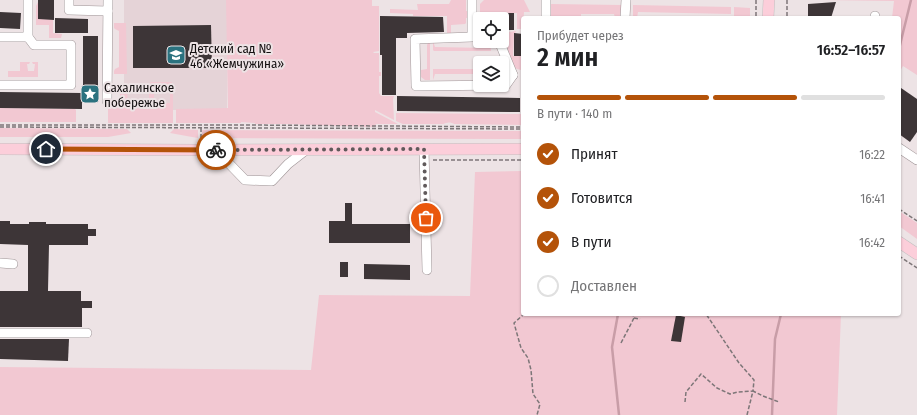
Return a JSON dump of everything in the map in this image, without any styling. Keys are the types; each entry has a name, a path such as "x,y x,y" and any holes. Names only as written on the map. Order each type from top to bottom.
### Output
{"main road":[{"path":"768,0 768,16"},
{"path":"0,149 521,149"},
{"path":"901,243 917,254"}],"street":[{"path":"0,85 71,85 71,45 34,45 28,37 28,0"},
{"path":"69,0 69,10 108,11"},
{"path":"107,101 108,0"},
{"path":"472,0 473,12"},
{"path":"546,0 546,16"},
{"path":"625,16 626,0"},
{"path":"0,37 28,37"},
{"path":"473,37 415,39 416,86 506,86 517,75 503,48"},
{"path":"424,149 427,270"},
{"path":"901,149 915,156"},
{"path":"216,150 245,180 272,180 288,164 306,150"},
{"path":"0,264 13,264"},
{"path":"0,333 87,333"}],"path":[{"path":"756,0 756,16"},
{"path":"787,0 787,16"},
{"path":"0,126 248,125 521,128"},
{"path":"901,210 917,221"},
{"path":"901,257 917,268"},
{"path":"522,316 514,324 521,348 528,358 532,370 533,394 540,404 537,415"},
{"path":"707,316 739,363 754,380 754,391 747,415"},
{"path":"621,343 634,318 640,319"},
{"path":"685,402 686,392 701,374 717,388 730,394 754,391 778,401"}],"shaded area":[{"name":"Детский сад № 46 «Жемчужина»","path":"124,0 228,0 227,110 124,110"},
{"path":"226,0 372,0 372,6 379,6 379,51 373,52 379,53 379,72 381,72 381,76 379,76 379,93 381,96 394,96 394,120 375,110 375,112 398,124 376,124 375,127 255,124 241,122 176,123 176,109 228,108"},
{"path":"451,0 466,0 466,11 468,11 468,18 466,18 465,24 451,25 451,34 434,36 434,34 447,33 447,16 413,16 413,14 390,13 390,9 418,10 417,4 449,4"},
{"path":"484,0 524,0 530,12 524,12 524,16 521,16 521,29 517,29 517,13 480,12 480,4"},
{"path":"822,0 917,0 917,75 903,66 901,70 901,16 892,16 894,1"},
{"path":"38,2 53,18 53,33 62,34 61,38 49,38 49,25 36,25 36,6"},
{"path":"550,4 621,5 621,16 614,16 614,14 581,14 581,16 550,16"},
{"path":"633,5 731,7 731,14 638,12 637,16 633,16"},
{"path":"734,7 750,8 750,16 734,16"},
{"path":"114,23 126,23 127,74 114,74 115,69 119,67 119,31 114,28"},
{"path":"516,31 514,33 513,56 521,56 521,70 513,66 507,48 509,48 509,32"},
{"path":"433,41 435,47 491,48 491,51 434,51"},
{"path":"430,42 430,80 425,80 421,77 421,70 427,69 427,45"},
{"path":"20,62 30,62 27,64 28,71 34,71 35,64 32,62 38,62 38,77 8,77 8,71 20,71"},
{"path":"433,69 473,69 473,74 435,74 433,80"},
{"path":"151,82 172,82 172,89 154,89 154,103 170,103 170,92 173,92 173,123 108,123 108,104 120,104 120,88 127,90 128,102 149,102 149,84"},
{"path":"0,108 75,109 76,122 0,122"},
{"path":"396,113 521,114 521,125 454,124 449,122 443,124 403,124 396,121"},
{"path":"0,128 127,129 131,133 108,137 0,137"},
{"path":"174,129 198,130 198,138 170,133"},
{"path":"202,130 521,131 521,139 202,138"},
{"path":"521,171 521,316 841,316 837,415 0,415 0,367 311,370 319,295 470,296 475,172"},
{"path":"901,212 917,223 917,239 901,227"}],"building":[{"path":"38,0 54,0 54,20 38,19"},
{"path":"836,2 832,16 808,16 808,4"},
{"path":"0,12 21,13 20,29 0,28"},
{"path":"509,13 514,13 514,30 509,30"},
{"path":"380,16 443,17 444,32 407,33 407,38 396,38 396,95 382,95"},
{"path":"55,18 88,19 88,33 55,33"},
{"path":"211,25 212,68 133,68 133,26"},
{"path":"514,33 521,34 521,56 514,56"},
{"path":"83,36 98,36 98,94 83,94"},
{"path":"901,88 917,99 917,132 910,142 901,135"},
{"path":"0,92 82,93 82,109 0,108"},
{"path":"397,96 520,98 520,112 397,111"},
{"path":"345,203 352,203 352,224 410,224 410,243 329,243 329,221 345,221"},
{"path":"0,221 10,221 10,224 46,222 46,224 88,224 88,229 96,229 96,236 88,236 88,245 49,245 48,291 81,291 81,301 92,301 92,308 82,308 82,327 0,327 0,291 28,291 28,245 0,244"},
{"path":"340,262 348,262 348,277 340,277"},
{"path":"364,264 410,265 410,280 364,279"},
{"path":"676,316 685,317 681,342 671,341"},
{"path":"0,339 69,339 68,361 0,359"}],"waterway":[{"path":"901,41 911,0"},
{"path":"618,316 612,347 619,415"},
{"path":"772,415 775,339 781,316"}],"way so far":[{"path":"216,150 424,149 426,218"}],"place":[{"name":"Детский сад № 46 «Жемчужина»","path":"176,55"},
{"name":"Сахалинское побережье","path":"90,94"}],"route":[{"path":"46,149 216,150"}]}
